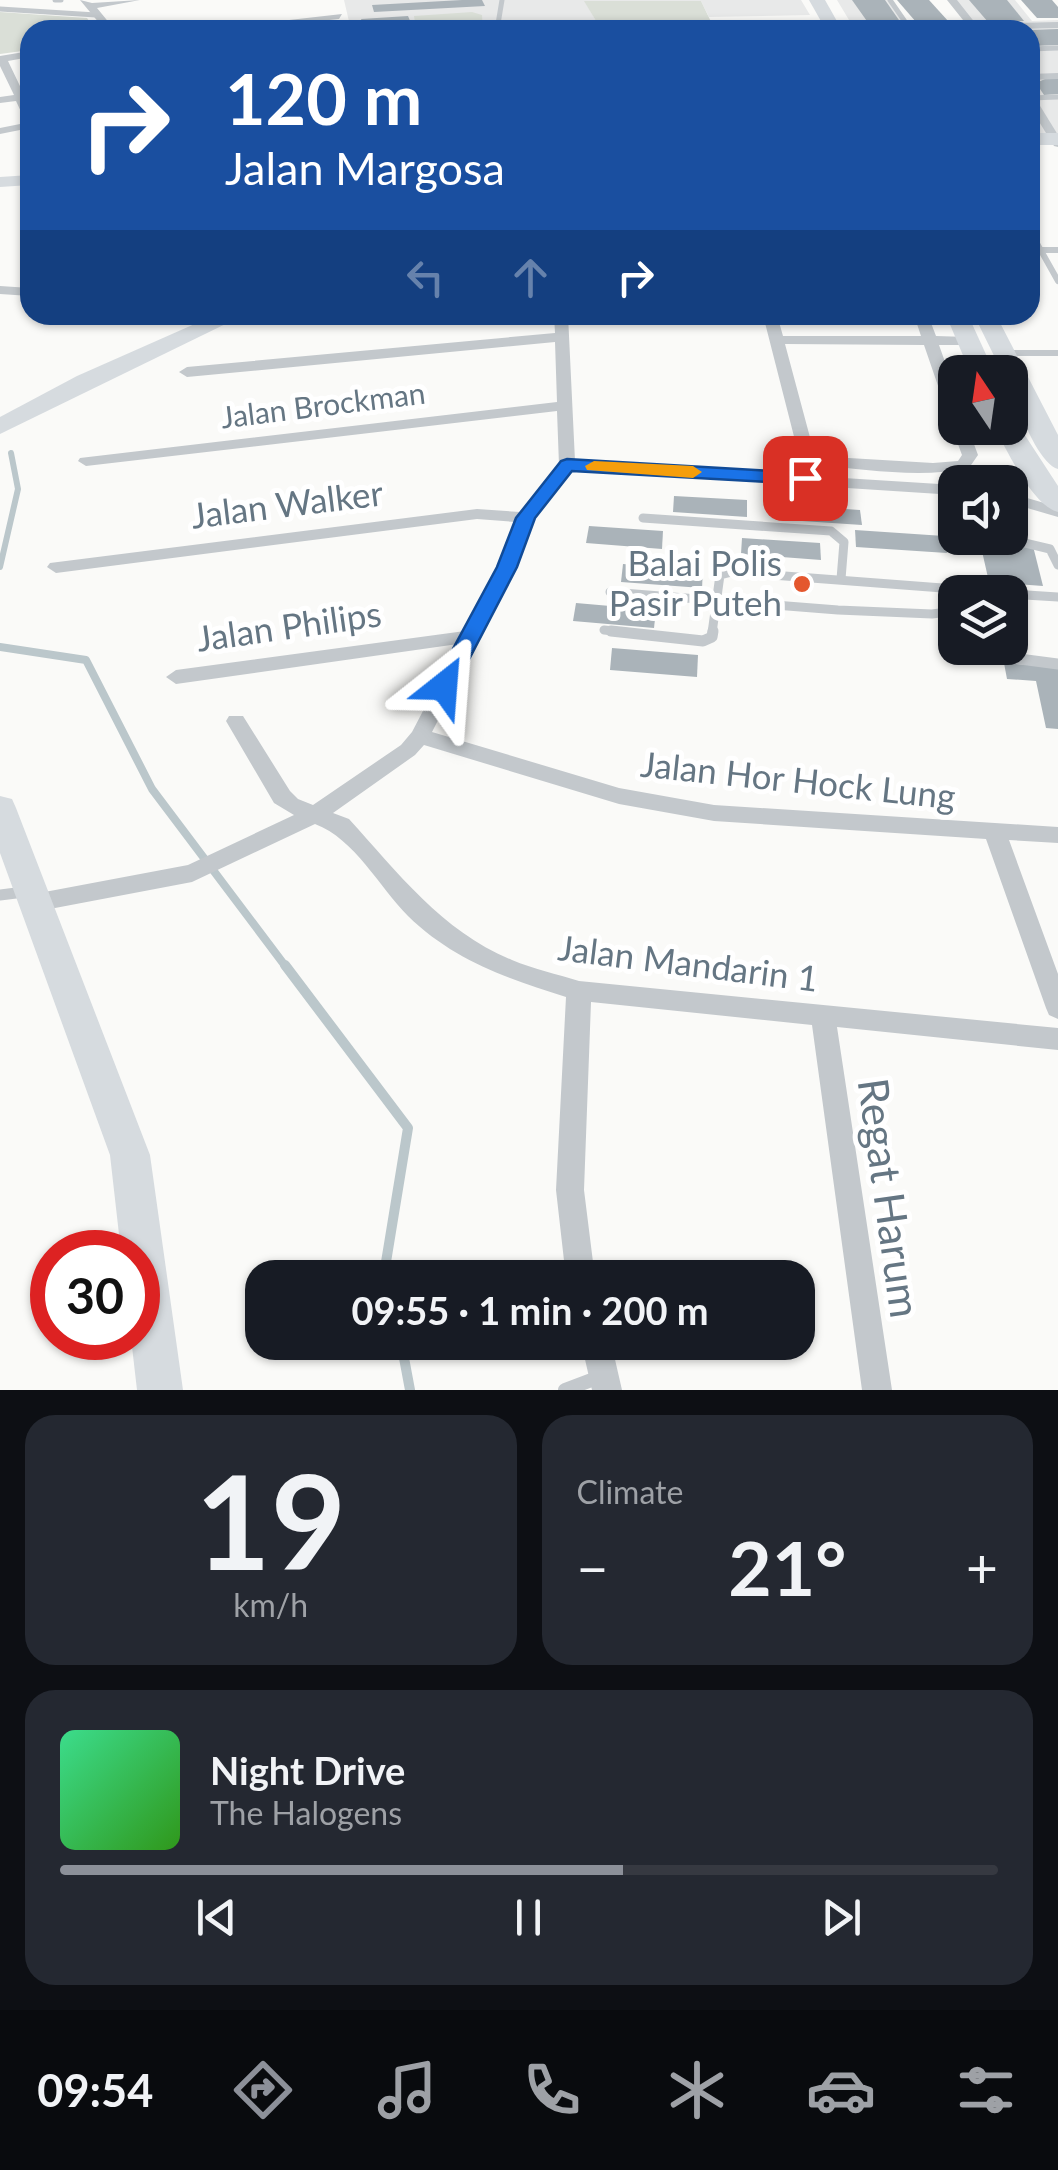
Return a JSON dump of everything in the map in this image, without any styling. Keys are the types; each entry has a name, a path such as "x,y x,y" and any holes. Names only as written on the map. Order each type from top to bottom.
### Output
{"main road":[{"path":"961,325 974,355"},
{"path":"989,325 1058,461"},
{"path":"1017,445 1058,504"}],"street":[{"path":"90,7 135,0"},
{"path":"335,0 341,20"},
{"path":"952,0 968,20"},
{"path":"303,20 340,16"},
{"path":"0,100 20,97 1,59"},
{"path":"1040,114 1057,141"},
{"path":"0,427 85,381 211,325"},
{"path":"21,896 192,874 316,814 393,763 420,736 507,567 526,518 567,465 561,325"},
{"path":"773,325 807,469"},
{"path":"924,325 938,364"},
{"path":"187,372 562,337"},
{"path":"778,340 968,341"},
{"name":"Jalan Brockman","path":"86,461 567,405"},
{"path":"567,465 933,468 963,464 970,455 966,445"},
{"path":"807,469 938,488"},
{"path":"1028,503 1058,512"},
{"name":"Jalan Walker","path":"56,567 477,514 526,518"},
{"name":"Jalan Philips","path":"176,677 471,636"},
{"name":"Jalan Mandarin 1","path":"236,721 290,805 341,825 416,909 445,934 504,968 579,992 1058,1039"},
{"name":"Jalan Hor Hock Lung","path":"420,736 662,806 1058,836"},
{"path":"0,808 21,896 130,1155 160,1390"},
{"path":"995,833 1058,1008"},
{"path":"579,992 570,1190 579,1260"},
{"name":"Regat Harum","path":"823,1017 877,1390"}],"lane":[{"path":"1,4 90,7"},
{"path":"1040,250 1058,250"},
{"path":"1040,250 1058,281"},
{"path":"1002,353 1058,353"},
{"path":"643,518 831,531 844,542 841,579"},
{"path":"1028,544 1050,549 1058,565"},
{"path":"604,630 703,641 712,636 720,576 732,572 938,588"},
{"path":"610,592 938,613"},
{"path":"1028,595 1058,597"},
{"path":"1028,660 1058,664"},
{"path":"565,1390 605,1383"}],"shaded area":[{"path":"344,0 801,0 810,15 709,17 701,1 585,1 595,20 349,20"},
{"path":"837,0 888,0 904,20 849,20"},
{"path":"951,0 1015,0 1031,20 966,20"},
{"path":"584,1 701,1 710,20 595,20"},
{"path":"0,12 88,20 20,20 20,51 0,54"},
{"path":"472,12 482,15 482,20 415,20 414,16"},
{"path":"1058,20 1058,137 1040,139 1040,21"}],"building":[{"path":"482,0 485,6 374,12 372,5"},
{"path":"852,0 885,0 899,20 866,20"},
{"path":"897,0 929,0 947,20 914,20"},
{"path":"969,0 1007,0 1023,20 986,20"},
{"path":"1021,0 1052,0 1058,7 1058,18 1037,18"},
{"path":"408,16 410,20 361,20"},
{"path":"1058,29 1058,45 1040,46 1040,30"},
{"path":"1058,79 1058,94 1044,95 1040,81"},
{"path":"674,496 747,500 747,517 673,512"},
{"path":"786,505 860,510 862,525 787,520"},
{"path":"589,526 663,531 662,549 586,543"},
{"path":"855,530 938,536 938,552 856,547"},
{"path":"742,538 820,543 821,560 741,554"},
{"path":"1028,546 1033,546 1043,586 1028,585 1028,575 987,575 983,555 1028,555"},
{"path":"623,564 703,570 702,588 621,582"},
{"path":"576,603 656,610 654,628 573,621"},
{"path":"612,648 698,655 697,677 610,670"},
{"path":"1004,665 1058,667 1058,729 1046,728 1036,681 1007,679"}],"waterway":[{"path":"0,567 18,489 11,453"},
{"path":"0,647 86,660 152,789 286,967"},
{"path":"285,965 408,1128 386,1260"},
{"path":"404,1360 410,1390"}],"slow traffic":[{"path":"594,466 693,472"}],"place":[{"name":"Balai Polis Pasir Puteh","path":"802,584"}],"route":[{"path":"444,686 507,567 526,518 567,465 805,478"}]}
